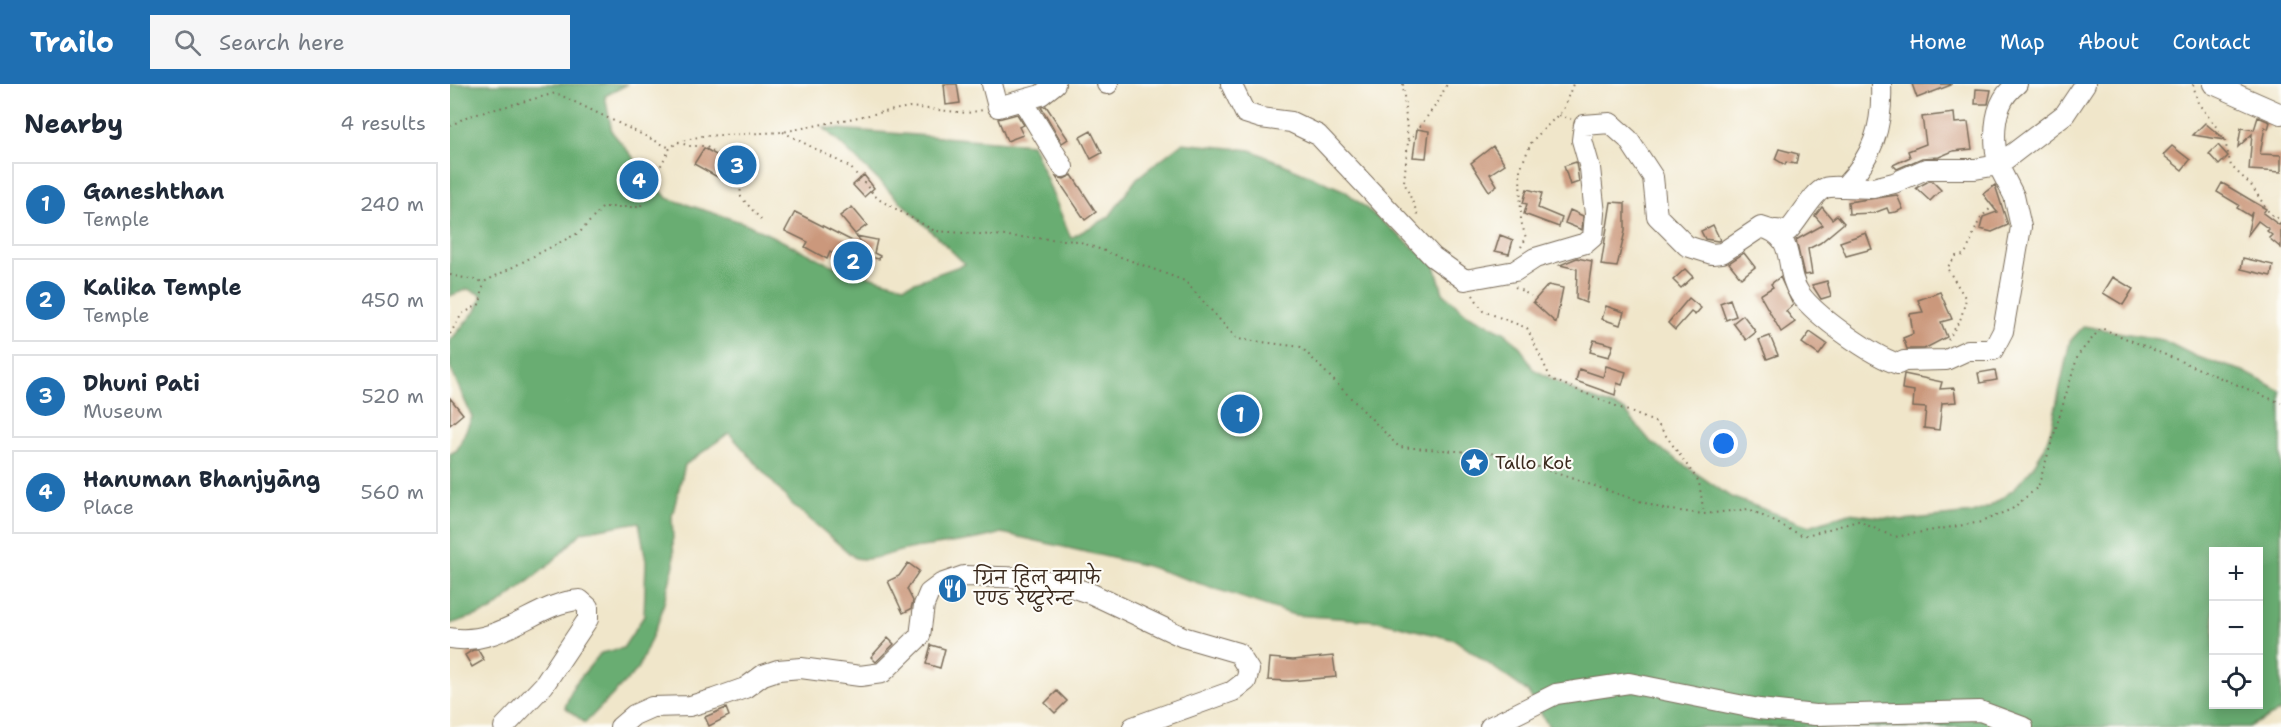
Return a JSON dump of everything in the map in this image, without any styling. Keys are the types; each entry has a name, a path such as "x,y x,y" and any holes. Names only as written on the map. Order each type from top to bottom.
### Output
{"street":[{"path":"992,84 998,107 1041,94 1055,84"},
{"path":"1232,84 1245,113 1261,118 1291,122 1318,135 1433,257 1465,280 1515,271 1534,258 1586,243 1593,237 1595,214 1590,168 1582,140 1584,125 1610,123 1628,139 1653,177 1657,216 1687,246 1712,254 1722,253 1761,227 1788,231 1800,219 1812,198 1825,188 1873,188 1894,183 1926,168 1975,169 1998,165 2065,114 2085,84"},
{"path":"1844,187 1861,169 1873,143 1883,114 1881,84"},
{"path":"1775,230 1788,252 1793,280 1801,295 1851,339 1883,359 1898,364 1904,361 1946,360 1968,350 1993,350 2001,337 2021,227 2014,196 1998,165 1995,148 1998,108 2017,84"},
{"path":"2213,84 2281,114"},
{"path":"1023,101 1063,167"},
{"path":"620,727 634,715 652,707 690,706 714,699 745,688 763,675 778,670 801,668 860,676 882,673 920,636 924,605 929,593 941,584 964,576 1033,578 1092,594 1183,637 1238,653 1249,670 1246,681 1233,691 1133,727"},
{"path":"450,638 476,638 513,628 568,600 580,600 588,607 588,619 544,685 504,727"},
{"path":"1490,727 1556,694 1629,683 1759,709 1815,715 1980,711 2023,727"}],"path":[{"path":"1403,84 1408,142 1404,182 1420,221"},
{"path":"1408,142 1414,130 1438,102 1448,84"},
{"path":"1531,296 1513,285 1506,273 1526,238 1521,221 1520,169 1533,141 1563,110 1573,84"},
{"path":"2193,84 2198,103 2224,137 2231,166 2251,185 2270,214 2281,220"},
{"path":"450,126 466,117 556,93 670,148"},
{"path":"450,275 484,282 580,232 603,207 641,207 645,170 659,169 670,148 678,142 702,136 783,132 901,108 967,113 998,107"},
{"path":"783,132 850,167 878,199 935,231 1078,241 1185,281 1237,339 1300,347 1399,447 1499,454 1663,509 1704,514 1749,509 1803,536 1858,521 1894,537 1981,522 2012,509 2038,487 2078,355 2101,328 2281,403"},
{"path":"678,142 689,146 705,146 732,162 739,169 741,197 763,222"},
{"path":"1946,360 1948,340 1961,318 1966,299 1947,268 1956,256 1964,255 1975,227 1986,211 2014,196"},
{"path":"1465,280 1483,311 1527,328 1551,379 1657,423 1699,482 1704,514"},
{"path":"450,334 462,314 480,304 484,282"}],"green space":[{"path":"450,84 628,84 605,96 612,132 667,198 747,224 836,267 904,286 965,264 824,128 1032,144 1071,238 1109,217 1137,178 1182,143 1251,150 1345,191 1435,265 1443,293 1467,314 1506,333 1521,348 1533,369 1582,395 1624,410 1651,442 1731,497 1809,526 1849,513 1903,520 1973,513 1989,507 2013,490 2032,468 2044,449 2051,429 2070,341 2084,326 2163,340 2197,357 2243,371 2281,391 2281,711 2249,727 1549,727 1528,692 1455,640 1379,621 1294,615 1147,566 1002,533 905,550 874,558 855,558 792,504 729,433 685,465 672,516 674,565 660,618 638,669 585,723 565,707 574,685 601,653 623,648 644,616 646,561 639,522 582,532 549,565 491,611 450,624 450,454 457,450 472,417 450,367 450,341 477,309 482,295 468,289 450,296"}],"building":[{"path":"944,84 957,84 960,103 946,105"},
{"path":"1912,84 1951,84 1951,85 1917,98"},
{"path":"1976,89 1991,90 1988,104 1975,104"},
{"path":"1046,106 1068,139 1062,143 1041,107"},
{"path":"1954,113 1955,123 1968,122 1972,149 1953,151 1939,157 1922,158 1897,169 1893,165 1910,157 1908,151 1926,144 1922,117"},
{"path":"1017,114 1024,125 1019,127 1023,135 1007,141 998,119"},
{"path":"2258,117 2270,122 2268,129 2265,127 2260,154 2281,155 2281,172 2249,170 2252,134 2238,147 2241,128 2254,130"},
{"path":"2205,123 2225,140 2193,135"},
{"path":"1417,129 1429,131 1426,158 1413,157"},
{"path":"1091,131 1102,153 1091,159 1080,137"},
{"path":"2218,145 2228,156 2219,165 2209,154"},
{"path":"1493,146 1505,164 1490,174 1497,185 1489,191 1471,163"},
{"path":"2172,146 2190,160 2182,170 2163,155"},
{"path":"704,148 730,163 721,179 694,164"},
{"path":"1779,149 1798,154 1796,164 1786,162 1785,165 1775,159"},
{"path":"1576,162 1579,182 1570,185 1564,166"},
{"path":"864,175 874,188 864,197 853,185"},
{"path":"1072,175 1096,212 1085,220 1056,177 1064,179"},
{"path":"1929,181 1941,190 1930,201 1916,188"},
{"path":"2222,183 2266,209 2263,213 2279,225 2281,223 2281,248 2269,238 2272,235 2267,231 2269,229 2258,221 2247,236 2252,212 2250,216 2237,208 2239,205 2217,192"},
{"path":"1995,185 2008,225 1992,232 1980,229 1983,217 1997,212 1983,194"},
{"path":"1527,189 1542,193 1538,208 1562,218 1559,227 1524,214 1527,204 1523,203"},
{"path":"1897,195 1903,209 1896,212 1889,213 1887,208 1874,213 1849,214 1848,202"},
{"path":"1611,202 1625,203 1625,231 1617,267 1601,265"},
{"path":"852,207 867,225 855,234 840,216"},
{"path":"1822,207 1832,219 1837,215 1844,223 1820,243 1808,249 1812,274 1804,275 1796,240 1823,225 1815,216"},
{"path":"1570,210 1583,216 1582,230 1565,223"},
{"path":"795,212 868,249 856,236 877,240 874,253 880,256 879,259 854,254 849,262 830,252 827,259 805,247 808,242 785,231"},
{"path":"1713,225 1720,240 1718,241 1705,239 1701,231"},
{"path":"1866,233 1872,249 1846,256 1840,242"},
{"path":"1500,235 1513,240 1509,254 1495,251"},
{"path":"1744,253 1755,267 1741,278 1729,263"},
{"path":"1577,258 1592,261 1586,303 1576,299 1577,269 1560,265"},
{"path":"2243,258 2273,265 2271,276 2241,269"},
{"path":"1685,269 1693,277 1681,288 1673,280"},
{"path":"1780,277 1793,305 1786,311 1795,322 1781,332 1760,295 1773,287 1771,284"},
{"path":"2113,277 2133,289 2123,305 2103,293"},
{"path":"1827,281 1831,296 1821,299 1812,285"},
{"path":"1548,285 1563,288 1556,323 1533,302"},
{"path":"1940,292 1952,319 1941,322 1947,337 1924,349 1907,349 1903,338 1913,334 1910,314 1923,312 1918,300"},
{"path":"1689,298 1701,308 1695,315 1691,312 1675,330 1668,323"},
{"path":"1730,299 1736,316 1726,320 1720,303"},
{"path":"1606,306 1624,312 1620,325 1602,319"},
{"path":"1743,315 1756,332 1746,340 1733,323"},
{"path":"1810,332 1827,344 1819,355 1802,343"},
{"path":"1770,336 1778,355 1767,359 1759,340"},
{"path":"1594,340 1613,345 1609,357 1590,352"},
{"path":"1606,366 1626,372 1622,385 1617,383 1615,395 1576,381 1579,369 1603,377"},
{"path":"1995,370 1997,380 1980,383 1978,373"},
{"path":"1904,374 1942,382 1940,389 1954,388 1956,402 1942,403 1939,430 1924,428 1926,408 1913,407 1914,391 1902,389"},
{"path":"450,398 463,414 450,425"},
{"path":"908,563 919,571 907,589 913,601 911,609 903,613 888,581 899,576"},
{"path":"888,638 894,644 876,662 871,657"},
{"path":"931,645 945,649 940,668 926,664"},
{"path":"478,650 484,660 472,667 465,655"},
{"path":"1333,656 1336,677 1289,681 1268,680 1270,658 1293,660"},
{"path":"1057,691 1067,701 1055,713 1045,703"},
{"path":"726,708 729,716 709,726 705,717"}],"place":[{"name":"Dhuni Pati","path":"737,165"},
{"name":"Hanuman Bhanjyāng","path":"639,180"},
{"name":"Kalika Temple","path":"853,261"},
{"name":"Ganeshthan","path":"1240,414"},
{"name":"Tallo Kot","path":"1474,463"},
{"name":"ग्रिन हिल क्याफे एण्ड रेष्टुरेन्ट","path":"953,588"}]}
